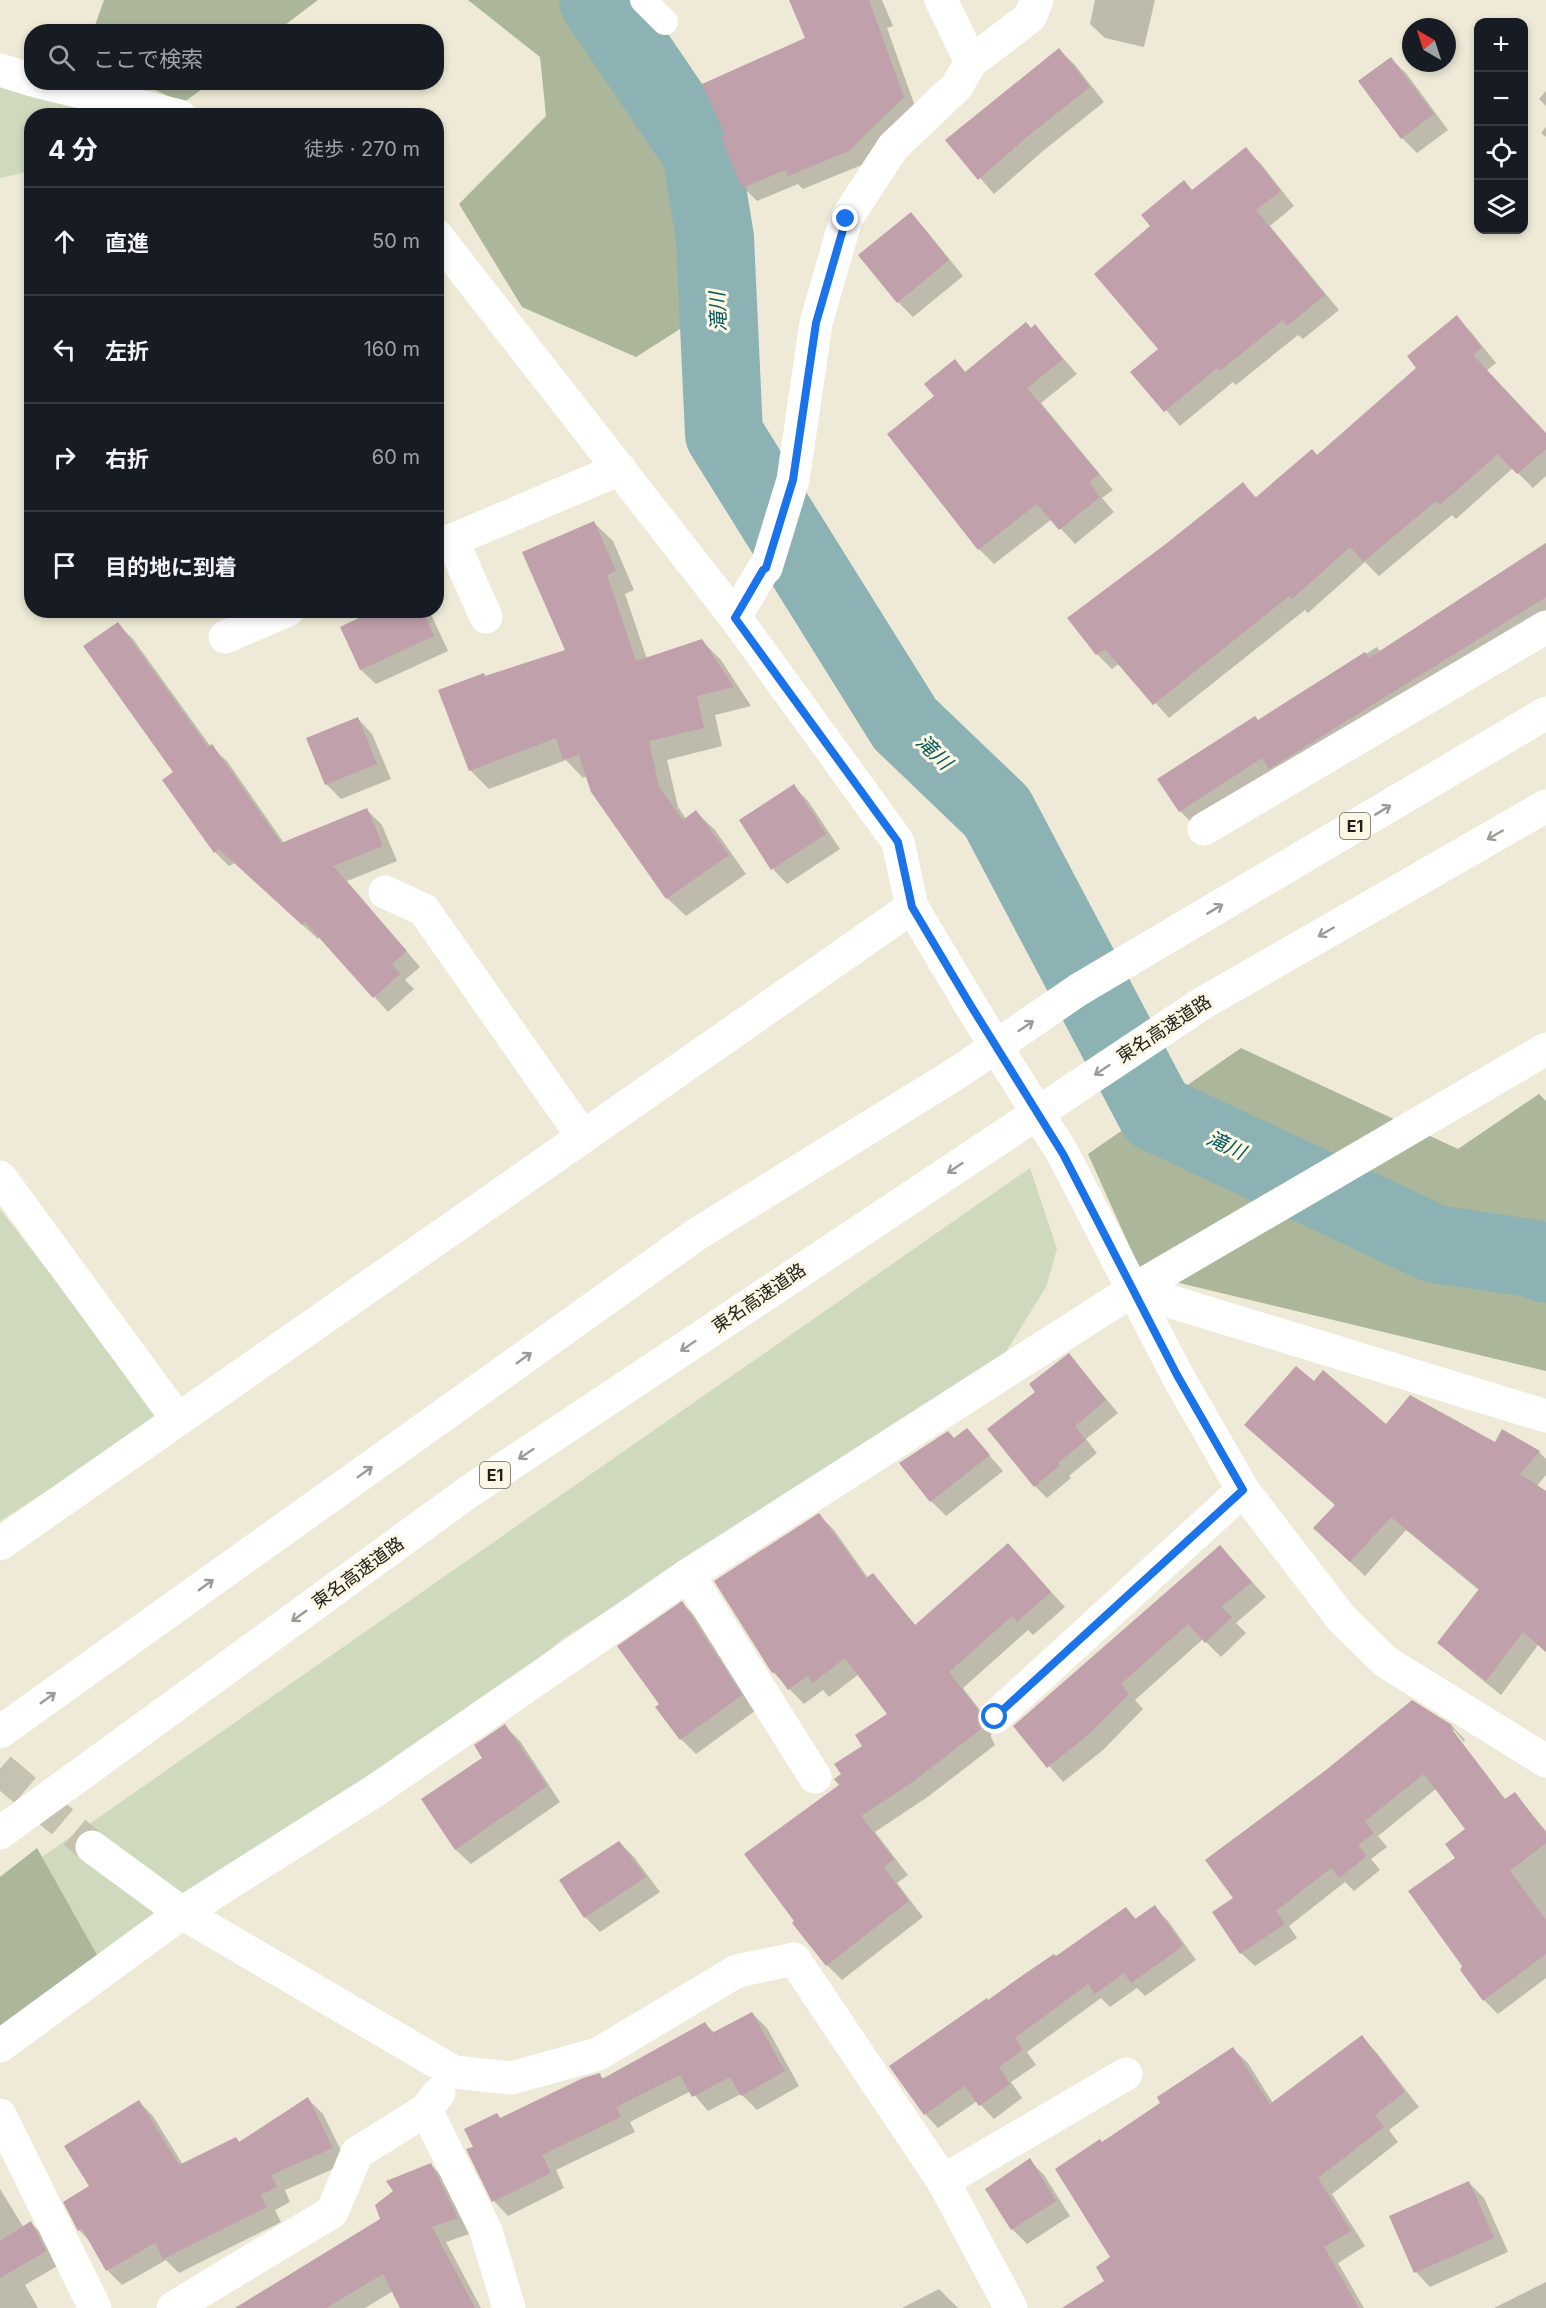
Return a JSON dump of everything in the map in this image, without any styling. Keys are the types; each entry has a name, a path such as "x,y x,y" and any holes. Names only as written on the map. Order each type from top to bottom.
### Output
{"main road":[{"path":"941,0 971,62"},
{"path":"735,618 766,568 793,480 816,323 846,219 893,147 957,86 971,62 1030,17 1037,0"},
{"path":"0,70 24,78"},
{"path":"72,90 147,108"},
{"path":"444,245 735,618 898,842 912,907 1063,1154 1177,1375 1243,1490 1342,1619 1386,1662 1546,1761"},
{"path":"486,617 444,544 620,469"},
{"path":"225,638 270,618"},
{"path":"1204,829 1546,627"},
{"name":"E1","path":"0,1732 697,1234 960,1071 1078,990 1546,714"},
{"name":"東名高速道路","path":"0,1833 467,1493 1203,1002 1546,806"},
{"path":"385,892 424,910 583,1137"},
{"path":"1,1541 912,907"},
{"path":"0,2046 182,1913 376,1790 688,1575 1132,1290 1546,1049"},
{"path":"0,1177 178,1420"},
{"path":"1132,1290 1546,1416"},
{"path":"995,1717 1243,1490"},
{"path":"688,1575 815,1777"},
{"path":"92,1847 182,1913 454,2072 511,2078 598,2054 737,1971 794,1959 943,2181 1011,2308"},
{"path":"173,2308 332,2212 357,2153 426,2110 454,2072"},
{"path":"943,2181 1126,2074"},
{"path":"426,2110 486,2231 509,2308"},
{"path":"0,2115 95,2308"}],"lane":[{"path":"644,0 665,22"}],"green space":[{"path":"104,0 318,0 286,24 95,24"},
{"path":"468,0 617,0 742,175 691,322 636,357 522,307 459,204 546,116 540,57"},
{"path":"0,66 24,72 24,90 93,90 163,108 24,108 24,173 0,178"},
{"path":"155,90 201,90 183,103"},
{"path":"1241,1048 1458,1149 1539,1094 1546,1101 1546,1371 1142,1274 1088,1154"},
{"path":"1030,1168 1057,1249 1046,1287 999,1363 564,1638 376,1790 105,1969 42,1857"},
{"path":"0,1209 161,1418 0,1521"},
{"path":"37,1848 105,1969 0,2032 0,1877"}],"building":[{"path":"789,0 869,0 904,97 849,151 788,176 785,170 742,188 721,137 725,135 702,84 805,38"},
{"path":"1059,48 1090,87 1028,136 978,180 945,140"},
{"path":"1391,57 1434,114 1401,139 1358,81"},
{"path":"1246,147 1281,191 1256,210 1325,295 1287,326 1283,320 1220,371 1217,368 1164,412 1130,372 1158,349 1094,274 1150,226 1141,215 1184,180 1192,190"},
{"path":"911,212 949,260 897,303 858,255"},
{"path":"1457,315 1482,348 1473,355 1546,433 1546,449 1517,474 1498,454 1440,505 1436,501 1363,562 1350,547 1292,599 1289,596 1153,705 1105,649 1096,655 1067,618 1243,482 1255,498 1312,449 1317,455 1416,368 1407,356"},
{"path":"1026,322 1031,328 1035,324 1063,359 1027,388 1099,474 1089,482 1100,497 1059,530 1037,504 978,550 887,434 934,396 924,384 955,359 965,372"},
{"path":"594,521 616,571 607,575 636,661 702,639 734,687 697,696 704,728 649,741 659,787 683,820 696,810 729,855 666,899 591,792 579,755 563,760 556,738 469,771 438,690 484,673 485,676 565,650 522,552"},
{"path":"1546,543 1546,597 1269,769 1262,758 1179,812 1157,779 1255,716 1258,720 1365,652 1369,658"},
{"path":"359,618 426,618 434,636 360,670 340,627"},
{"path":"118,622 208,747 212,744 281,843 367,808 383,846 333,866 407,951 392,964 400,974 373,998 305,922 302,925 219,849 214,853 162,780 173,772 83,646"},
{"path":"358,717 377,764 325,785 306,738"},
{"path":"794,784 826,834 771,870 739,820"},
{"path":"1069,1353 1106,1400 1075,1426 1086,1440 1034,1487 987,1429 1035,1392 1029,1384"},
{"path":"1296,1366 1314,1381 1323,1370 1386,1424 1410,1395 1495,1442 1502,1429 1540,1451 1520,1474 1546,1491 1546,1652 1523,1632 1486,1681 1437,1643 1479,1589 1391,1517 1350,1562 1313,1528 1335,1505 1244,1425"},
{"path":"967,1428 990,1455 930,1502 899,1463 948,1431 954,1438"},
{"path":"819,1513 866,1578 873,1573 915,1625 1008,1543 1051,1592 1017,1622 1012,1616 949,1672 978,1710 977,1720 981,1729 914,1781 861,1816 894,1859 884,1867 909,1901 826,1966 792,1923 794,1921 744,1854 839,1785 834,1779 841,1774 834,1764 862,1746 855,1735 887,1714 845,1658 813,1683 807,1676 788,1690 775,1672 772,1673 714,1581"},
{"path":"1220,1545 1252,1582 1221,1607 1232,1617 1205,1643 1188,1624 1121,1684 1129,1694 1088,1735 1047,1768 1013,1726"},
{"path":"682,1601 742,1695 680,1740 655,1707 659,1704 617,1646"},
{"path":"1412,1700 1452,1725 1451,1728 1505,1799 1515,1792 1546,1833 1546,1843 1510,1871 1546,1920 1546,1954 1483,2001 1460,1970 1462,1966 1408,1891 1455,1858 1445,1844 1465,1829 1424,1774 1365,1821 1374,1833 1358,1845 1367,1856 1339,1878 1331,1868 1276,1911 1285,1924 1240,1954 1212,1912 1233,1898 1205,1860 1326,1770"},
{"path":"505,1724 547,1786 455,1850 421,1799 482,1758 474,1745"},
{"path":"619,1841 646,1877 584,1918 559,1880"},
{"path":"1155,1905 1183,1946 1131,1983 1124,1973 1095,1994 1088,1984 1015,2038 1023,2050 999,2067 1010,2084 979,2106 965,2086 924,2115 889,2066 987,1998 988,2000 1054,1954 1056,1956 1126,1907 1135,1919"},
{"path":"752,2012 785,2071 741,2096 730,2077 692,2097 680,2075 616,2107 621,2117 542,2155 551,2173 492,2202 466,2149 473,2147 464,2129 497,2113 500,2118 583,2078 600,2073 602,2079 705,2022 712,2033"},
{"path":"1362,2035 1405,2092 1375,2115 1384,2127 1318,2178 1351,2231 1324,2247 1359,2308 1062,2308 1104,2281 1096,2267 1110,2257 1055,2169 1100,2139 1102,2142 1160,2103 1157,2097 1233,2047 1270,2104"},
{"path":"308,2097 333,2148 271,2175 277,2187 261,2195 267,2207 163,2259 155,2243 106,2271 82,2229 78,2231 63,2202 89,2186 64,2146 139,2100 179,2165 236,2137 239,2142"},
{"path":"1030,2158 1056,2201 1011,2230 985,2189"},
{"path":"431,2163 458,2218 432,2227 475,2308 400,2308 383,2274 326,2308 235,2308 380,2219 375,2205 393,2191 386,2181"},
{"path":"1469,2181 1494,2238 1414,2273 1389,2216"},
{"path":"31,2221 46,2251 0,2278 0,2241"}],"waterway":[{"name":"滝川","path":"598,0 701,152 715,238 724,434 905,724 997,812 1156,1113 1435,1244 1530,1258 1546,1264"}],"tunnel":[{"path":"0,1769 92,1847"}],"route":[{"path":"846,219 816,323 793,480 766,568 735,618 898,842 912,907 1063,1154 1177,1375 1243,1490 995,1717"}]}
